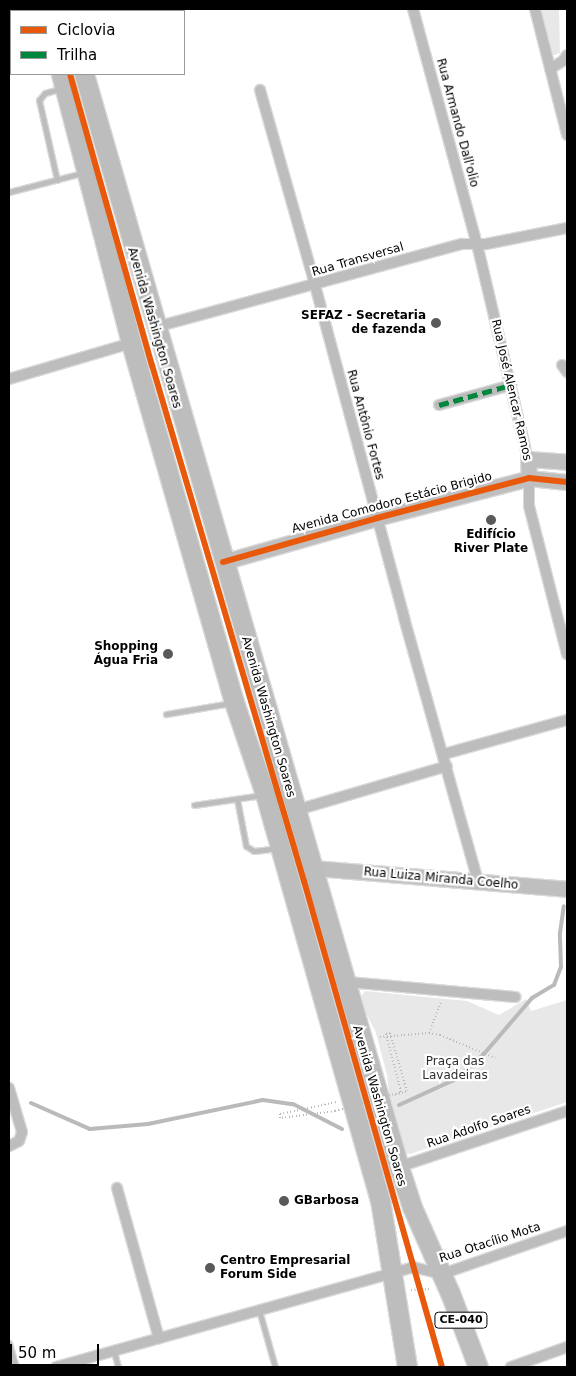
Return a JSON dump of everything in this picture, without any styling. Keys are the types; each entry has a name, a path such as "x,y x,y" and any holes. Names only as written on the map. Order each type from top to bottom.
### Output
{"highway":[{"name":"Avenida Washington Soares","path":"84,75 399,1168 439,1281 478,1367"},
{"name":"Avenida Washington Soares","path":"63,80 131,343 234,702 265,794 357,1095 380,1200 407,1367"}],"main road":[{"path":"528,459 567,462"},
{"name":"Rua José Alencar Ramos","path":"528,459 529,478"},
{"name":"Avenida Comodoro Estácio Brigido","path":"223,562 377,518 529,478 567,482"},
{"name":"Rua Luiza Miranda Coelho","path":"314,868 567,889"}],"street":[{"name":"Rua Armando Dall'olio","path":"413,9 476,244"},
{"path":"535,9 567,135"},
{"path":"550,69 563,61 567,55"},
{"name":"Rua Antônio Fortes","path":"260,90 478,881"},
{"name":"Rua Transversal","path":"156,327 462,244 492,244 567,228"},
{"name":"Rua José Alencar Ramos","path":"476,244 528,459"},
{"path":"9,379 131,343"},
{"path":"439,405 511,385"},
{"name":"Rua José Alencar Ramos","path":"529,478 529,506 567,654"},
{"path":"444,754 567,720"},
{"path":"297,810 447,766"},
{"path":"347,982 514,997"},
{"path":"9,1088 22,1132 19,1140 9,1146"},
{"name":"Rua Adolfo Soares","path":"399,1168 567,1111"},
{"path":"117,1188 159,1338"},
{"name":"Rua Otacílio Mota","path":"63,1366 413,1267 439,1281 567,1231"},
{"path":"511,1367 567,1348"}],"lane":[{"path":"57,180 38,100 63,80"},
{"path":"9,192 88,172"},
{"path":"166,714 234,702"},
{"path":"194,805 265,794"},
{"path":"237,799 246,846 249,850 280,847"},
{"path":"259,1310 275,1367"},
{"path":"9,1343 16,1367"},
{"path":"114,1352 118,1367"}],"path":[{"path":"429,1033 441,1001"},
{"path":"357,1095 280,1114 280,1118 335,1111 401,1092 386,1034 390,1033 407,1091 392,1096"},
{"path":"380,1037 429,1033 440,1035 495,1058"},
{"path":"413,1267 420,1291"},
{"path":"406,1290 420,1291 439,1281"}],"green space":[{"path":"539,9 559,9 560,53 550,56"},
{"name":"Praça das Lavadeiras","path":"365,991 467,1001 499,1015 526,999 531,1011 567,1000 567,1102 410,1154 405,1153 390,1101 387,1075 376,1033 361,1003 360,998"}],"waterway":[{"path":"399,1105 456,1079 483,1055 532,998 554,985 561,967 560,933 564,906"},
{"path":"31,1103 90,1129 148,1124 263,1100 293,1104 342,1129"}],"marked path":[{"path":"439,405 511,385"}],"cycle path":[{"path":"70,75 152,365 304,881 442,1367"},
{"path":"223,562 377,518 529,478 567,482"}],"place":[{"name":"SEFAZ - Secretaria de fazenda","path":"436,323"},
{"name":"Edifício River Plate","path":"491,520"},
{"name":"Shopping Água Fria","path":"168,654"},
{"name":"GBarbosa","path":"284,1201"},
{"name":"Centro Empresarial Forum Side","path":"210,1268"}]}
